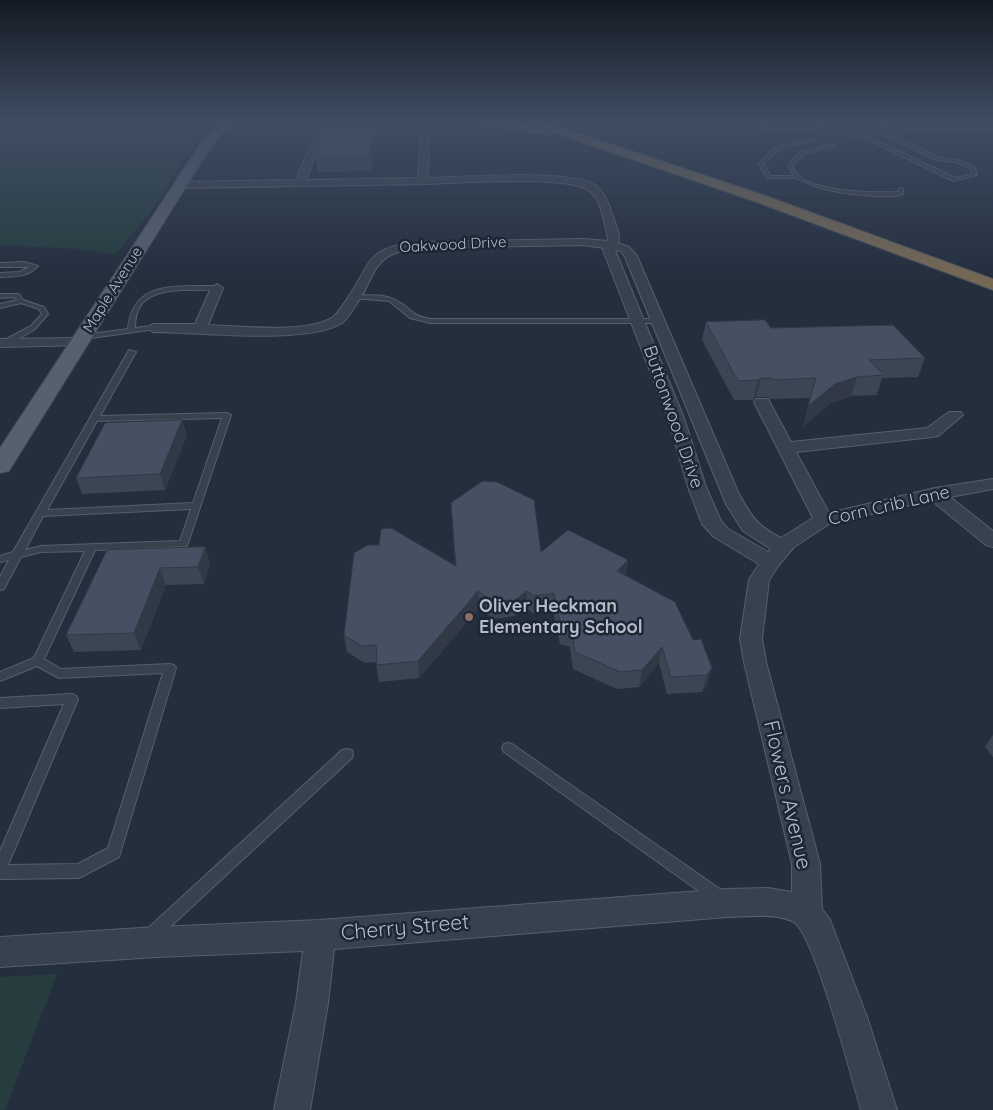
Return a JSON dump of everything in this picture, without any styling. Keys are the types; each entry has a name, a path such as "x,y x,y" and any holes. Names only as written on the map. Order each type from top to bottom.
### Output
{"highway":[{"path":"686,173 993,285"},
{"path":"701,173 774,197 993,277"}],"main road":[{"name":"Maple Avenue","path":"0,466 188,173"}],"street":[{"path":"300,182 304,173"},
{"path":"423,173 423,181"},
{"name":"Buttonwood Drive","path":"180,185 523,180 588,185 600,197 614,238 609,250 639,321 676,418 704,507 712,524 721,533 777,555"},
{"name":"Oakwood Drive","path":"153,328 274,330 318,326 341,317 378,257 395,247 543,242 612,245"},
{"name":"Buttonwood Drive","path":"612,245 625,249 631,256 729,492 743,520 750,530 759,536 777,555"},
{"path":"200,328 217,288"},
{"path":"3,343 82,339"},
{"path":"762,402 823,520"},
{"path":"785,448 932,432 955,415"},
{"name":"Corn Crib Lane","path":"777,555 823,520 935,494 993,484"},
{"path":"935,494 993,541"},
{"name":"Flowers Avenue","path":"777,555 759,580 751,638 755,662 806,864 807,912 819,932 851,1017 879,1110"},
{"name":"Cherry Street","path":"0,952 320,935 766,901 792,904 807,912"},
{"path":"292,1110 312,1003 320,935"}],"lane":[{"path":"766,173 768,177 797,177"},
{"path":"794,173 797,177 810,185 830,190 853,193 900,194 902,189"},
{"path":"940,173 955,180 975,175 974,173"},
{"path":"0,265 24,264 35,266 31,271 25,273 0,275"},
{"path":"132,331 131,320 137,305 140,300 154,292 181,288 217,288"},
{"path":"0,296 16,295 21,301 42,308 45,314 42,320 32,328 3,343"},
{"path":"355,297 389,299 413,318 430,321 658,320"},
{"path":"0,306 21,301"},
{"path":"82,339 153,328"},
{"path":"0,586 132,352"},
{"path":"0,559 41,549 184,544 227,415 94,419"},
{"path":"40,513 196,506"},
{"path":"0,677 38,661 92,548"},
{"path":"0,703 72,699 0,870 79,871 114,852 170,668 59,674 38,661"},
{"path":"508,748 727,903"},
{"path":"142,943 347,754"}],"green space":[{"path":"0,173 175,173 149,214 115,255 80,249 0,245"},
{"path":"57,974 5,1110 0,1110 0,977"}],"building":[{"path":"765,320 771,328 893,325 925,358 869,360 884,375 857,377 835,384 808,406 816,378 775,380 773,378 761,378 758,380 738,381 706,322"},
{"path":"182,420 160,474 76,478 105,423"},
{"path":"483,481 497,482 534,500 541,552 568,530 628,560 617,571 675,602 693,640 701,639 712,668 707,675 671,677 662,647 642,670 620,672 575,652 572,630 561,627 554,593 534,596 527,591 515,600 494,603 478,591 418,661 377,665 376,645 362,646 344,635 354,553 368,545 379,545 381,529 391,528 456,566 451,503"},
{"path":"205,547 198,567 160,568 134,633 66,635 107,550"}],"place":[{"name":"Oliver Heckman Elementary School","path":"469,617"}]}
